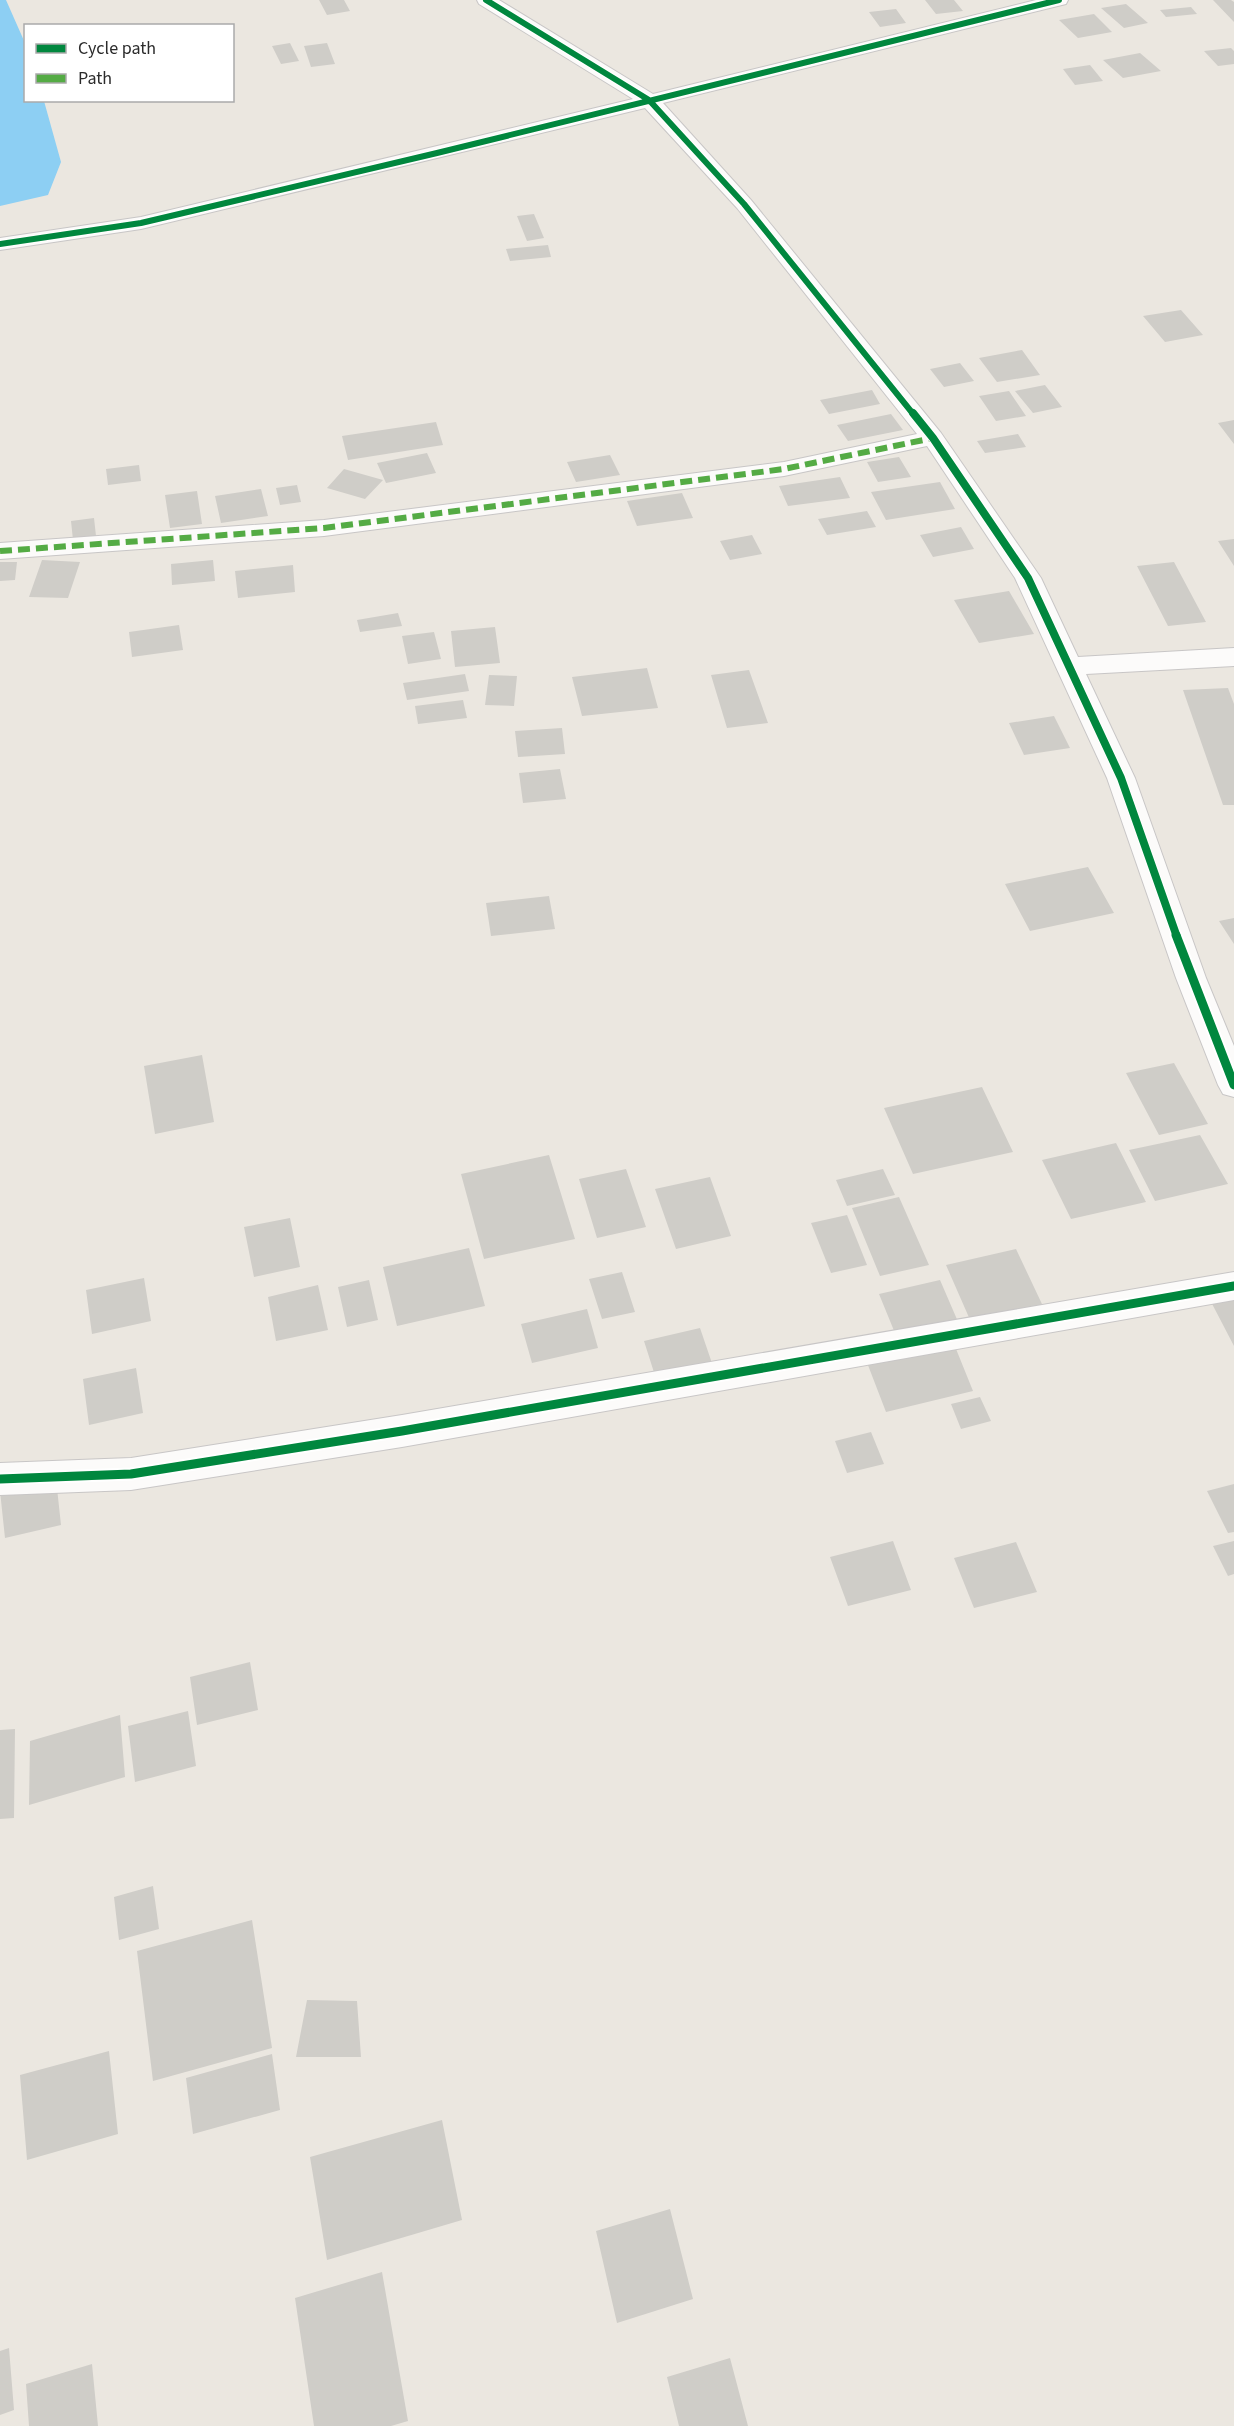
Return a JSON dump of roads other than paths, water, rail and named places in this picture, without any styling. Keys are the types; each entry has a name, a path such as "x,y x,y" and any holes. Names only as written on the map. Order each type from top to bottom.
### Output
{"street":[{"path":"486,0 649,100 744,204 933,438 1028,578 1069,666 1121,778 1191,978 1226,1045 1234,1085"},
{"path":"0,244 141,223 1059,0"},
{"path":"0,551 324,528 784,469 933,438"},
{"path":"1069,666 1234,657"},
{"path":"0,1479 131,1474 402,1431 1234,1286"}],"water":[{"path":"0,0 6,0 24,41 24,102 44,102 61,162 48,195 0,206"}]}
